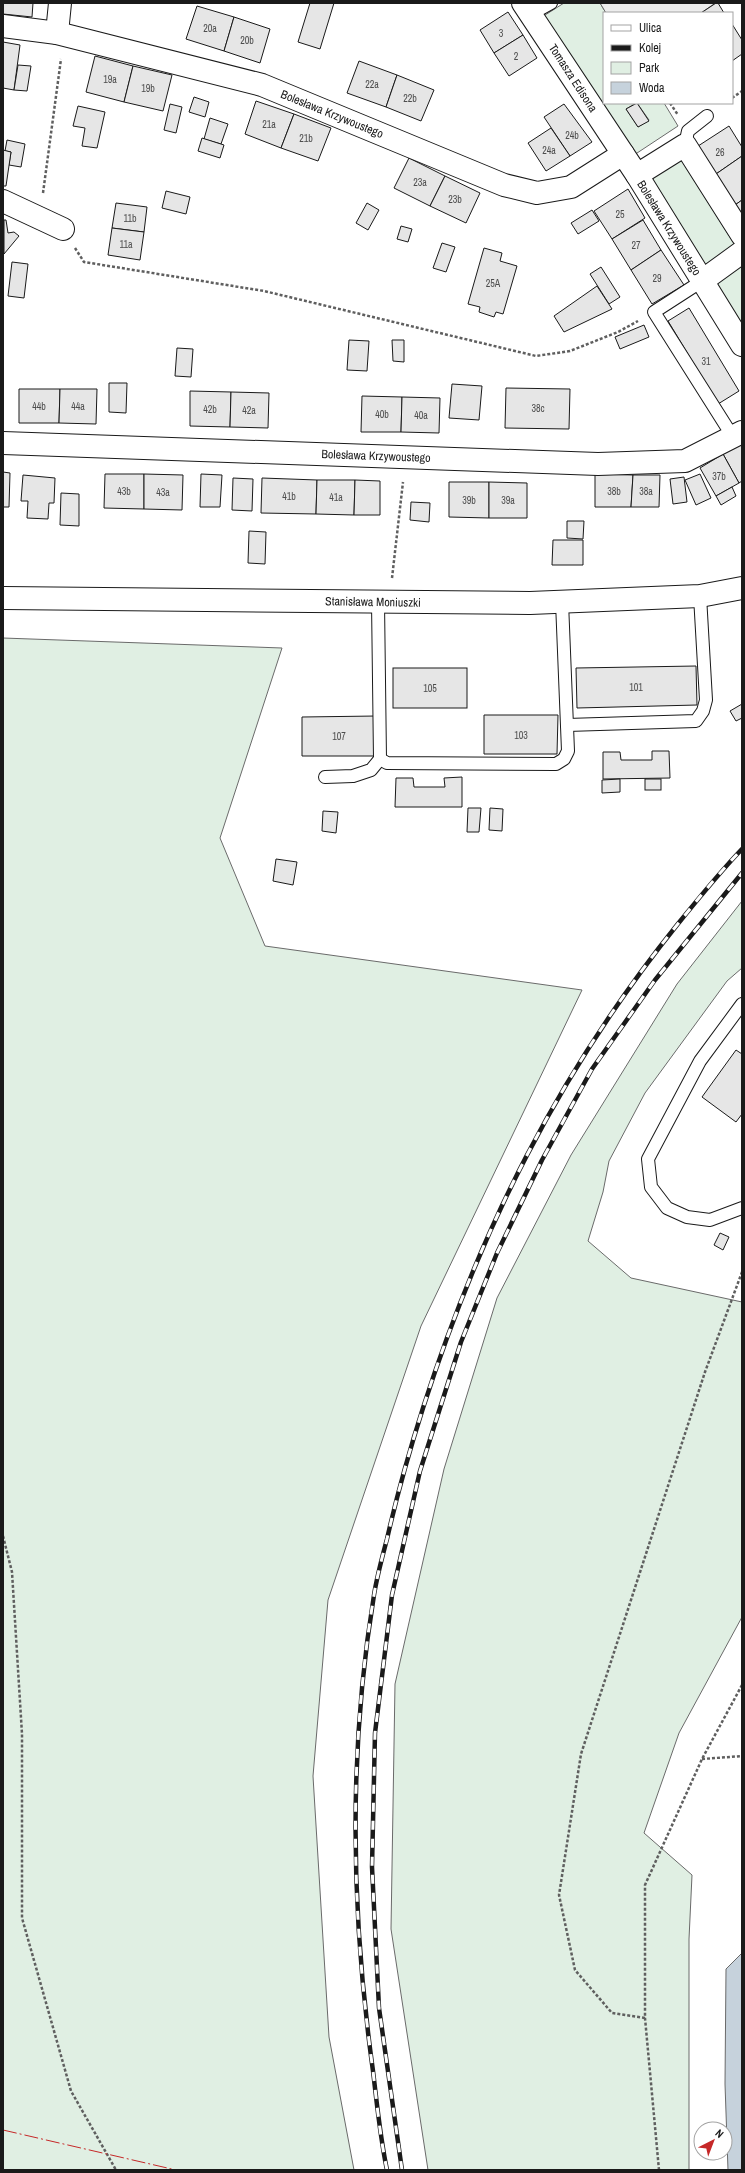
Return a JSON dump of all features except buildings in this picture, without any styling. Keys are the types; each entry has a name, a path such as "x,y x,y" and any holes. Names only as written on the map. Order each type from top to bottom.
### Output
{"street":[{"path":"60,3 61,34"},
{"name":"Tomasza Edisona","path":"527,9 623,154"},
{"name":"Bolesława Krzywoustego","path":"3,26 61,34 262,85 504,185 536,193 571,187 623,154 742,345"},
{"path":"684,145 742,234"},
{"name":"Bolesława Krzywoustego","path":"637,175 684,145"},
{"path":"3,201 63,229"},
{"name":"Bolesława Krzywoustego","path":"702,281 742,252"},
{"name":"Bolesława Krzywoustego","path":"3,443 598,464 685,461 738,435"},
{"name":"Stanisława Moniuszki","path":"3,598 378,602 562,602 700,596 742,588"}],"lane":[{"path":"527,9 551,3"},
{"path":"684,145 688,131 707,116"},
{"path":"702,281 654,312 738,435"},
{"path":"567,725 696,721 703,711 706,700 700,596"},
{"path":"325,777 353,776 371,770 380,759 378,602"},
{"path":"380,759 387,763 556,764 564,759 568,751 562,602"},
{"path":"742,1004 700,1061 648,1159 651,1187 667,1208 687,1217 710,1220 742,1208"}],"path":[{"path":"39,218 61,34"},
{"path":"733,97 742,90"},
{"path":"63,229 84,262 264,292 536,356 570,351 618,332 654,312"},
{"path":"392,581 405,457"},
{"path":"645,2018 612,2013 575,1970 559,1895 581,1754 705,1372 742,1272"},
{"path":"3,1536 12,1572 22,1734 22,1918 71,2091 116,2170"},
{"path":"659,2170 645,2018 644,1885 702,1759 742,1685"},
{"path":"702,1759 742,1756"}],"green space":[{"path":"564,3 600,3 605,12 603,12 603,104 634,104 626,109 638,127 649,120 638,104 665,104 678,126 631,157 542,17"},
{"path":"675,159 682,161 735,245 705,268 649,176"},
{"path":"742,263 742,326 716,286 715,280"},
{"path":"3,638 282,648 220,838 265,946 582,990 421,1326 328,1600 313,1776 329,2037 354,2170 3,2170"},
{"path":"742,901 742,968 727,981 645,1093 609,1161 603,1192 588,1241 631,1278 742,1302 742,1617 679,1733 644,1833 692,1875 689,1939 689,2170 428,2170 391,1929 395,1684 444,1469 497,1298 571,1155 677,984"}],"shaded area":[{"path":"600,3 714,3 702,12 605,12"}],"water":[{"path":"742,1953 742,2170 728,2170 728,2161 733,2161 733,2121 726,2121 725,2084 726,1969"}],"railway":[{"path":"387,2170 377,2108 360,1952 357,1893 356,1773 366,1654 374,1595 399,1490 423,1408 445,1342 470,1278 497,1216 527,1155 560,1095 596,1037 635,981 677,925 742,849"},
{"path":"402,2170 379,2008 372,1867 375,1733 392,1595 420,1471 461,1342 497,1253 542,1160 592,1069 655,980 742,873"}],"power":[{"path":"3,2130 176,2170"}]}
